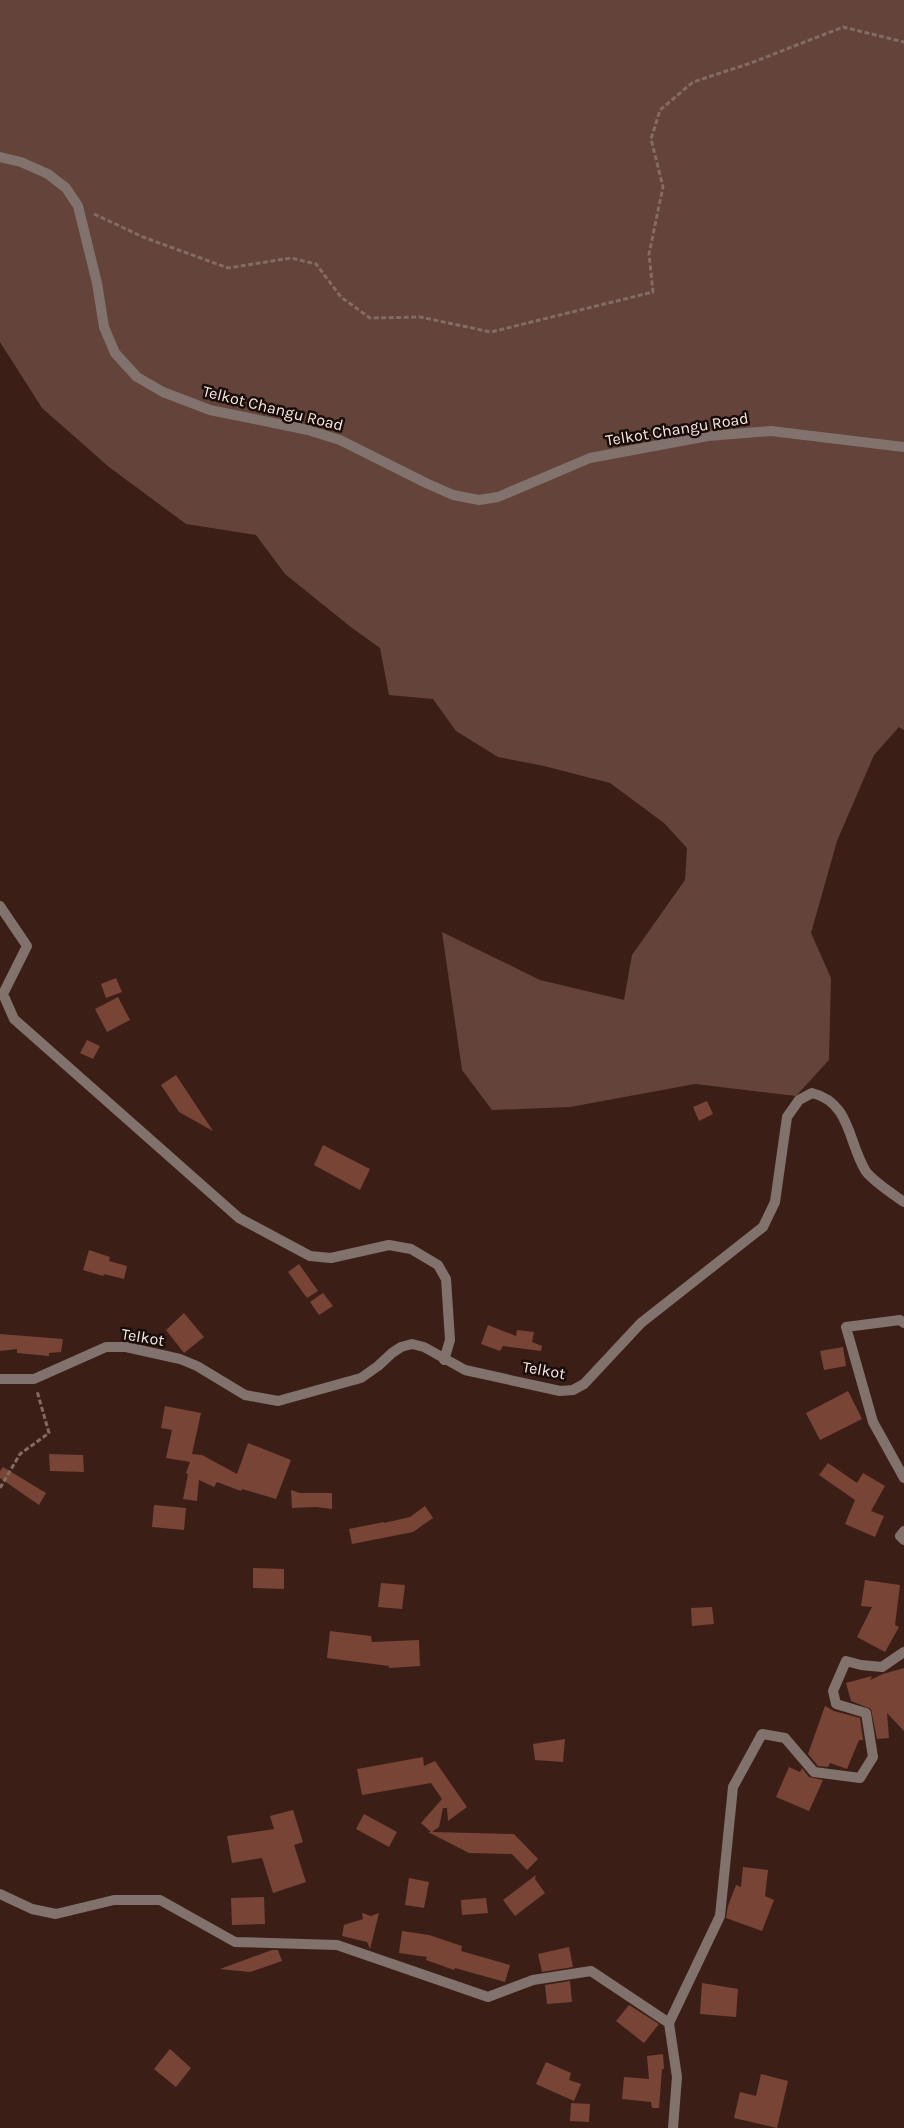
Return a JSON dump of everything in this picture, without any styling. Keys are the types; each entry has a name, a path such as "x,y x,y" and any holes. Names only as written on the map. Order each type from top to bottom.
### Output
{"street":[{"name":"Telkot Changu Road","path":"0,157 21,162 48,174 66,188 78,206 97,283 104,327 115,353 137,377 163,392 210,410 308,430 340,440 426,484 453,495 479,500 498,497 590,458 657,444 716,435 771,432 904,447"},
{"path":"0,906 27,946 3,994 14,1020 239,1218 310,1256 331,1258 389,1245 410,1249 438,1265 446,1279 450,1340 444,1360"},
{"name":"Telkot","path":"0,1379 34,1379 106,1347 126,1347 180,1359 196,1366 245,1395 278,1401 361,1378 401,1347 412,1344 424,1347 444,1360 465,1370 519,1381 545,1389 573,1390 584,1384 641,1323 763,1227 775,1202 787,1116 799,1100 812,1093 825,1096 837,1107 850,1132 865,1171 904,1202"},
{"path":"904,1323 900,1320 846,1327 873,1422 904,1478"},
{"path":"904,1531 900,1536 904,1540"},
{"path":"673,2128 678,2077 669,2023 720,1916 733,1787 762,1734 785,1738 814,1772 860,1778 873,1757 866,1713 836,1704 833,1691 846,1661 861,1665 882,1666 904,1652"},
{"path":"0,1894 32,1909 56,1914 114,1900 160,1900 236,1942 337,1945 488,1997 533,1980 591,1971 669,2023"}],"path":[{"path":"78,206 143,237 228,268 291,258 316,264 341,297 370,318 420,317 491,332 653,292 649,254 663,187 651,139 660,110 693,82 751,63 843,27 904,42"},
{"path":"0,1488 20,1454 49,1433 34,1379"}],"shaded area":[{"path":"0,0 904,0 904,730 899,727 874,755 837,841 811,933 831,978 829,1060 796,1096 695,1084 570,1107 492,1110 462,1070 442,932 540,980 624,1000 632,955 685,880 687,848 664,823 610,783 544,766 498,757 456,731 433,699 389,695 380,648 285,574 256,535 186,524 109,467 42,408 0,342"}],"building":[{"path":"116,978 122,992 106,998 101,984"},
{"path":"118,997 130,1020 107,1032 95,1009"},
{"path":"87,1040 100,1046 93,1059 80,1053"},
{"path":"176,1075 213,1131 179,1112 161,1085"},
{"path":"707,1101 713,1114 699,1121 693,1107"},
{"path":"323,1145 370,1169 360,1190 314,1165"},
{"path":"89,1250 110,1257 109,1261 127,1266 124,1279 104,1274 103,1276 83,1270"},
{"path":"299,1264 318,1291 307,1298 288,1272"},
{"path":"323,1293 333,1306 319,1315 310,1302"},
{"path":"184,1313 204,1337 184,1353 166,1330"},
{"path":"488,1325 516,1336 517,1330 534,1332 532,1342 542,1346 541,1351 503,1346 500,1351 481,1344"},
{"path":"0,1334 63,1339 61,1352 49,1353 49,1356 17,1353 17,1349 0,1351"},
{"path":"843,1347 846,1366 824,1370 820,1351"},
{"path":"848,1391 862,1419 820,1440 806,1413"},
{"path":"165,1406 201,1413 192,1454 202,1455 237,1474 248,1443 291,1460 276,1499 242,1489 241,1491 217,1482 214,1487 199,1480 197,1501 183,1499 188,1474 186,1473 190,1462 166,1458 172,1430 161,1428"},
{"path":"49,1454 83,1455 84,1472 50,1471"},
{"path":"828,1463 857,1483 863,1473 885,1486 871,1511 884,1516 875,1537 845,1524 855,1500 819,1475"},
{"path":"3,1467 46,1493 39,1505 0,1478 0,1471"},
{"path":"291,1490 300,1493 332,1493 332,1509 316,1507 292,1508"},
{"path":"154,1505 186,1508 184,1530 152,1527"},
{"path":"425,1506 433,1518 413,1532 352,1544 349,1529 410,1517"},
{"path":"253,1568 284,1569 284,1589 253,1588"},
{"path":"865,1580 900,1585 895,1625 899,1627 885,1652 857,1637 872,1607 861,1606"},
{"path":"381,1583 405,1585 402,1609 378,1607"},
{"path":"712,1607 714,1624 692,1626 691,1608"},
{"path":"330,1631 371,1636 372,1642 419,1640 420,1666 389,1668 389,1666 327,1658"},
{"path":"904,1668 904,1731 887,1713 889,1738 877,1739 871,1709 851,1701 846,1683 872,1676 870,1680"},
{"path":"825,1706 834,1711 860,1718 863,1740 859,1740 847,1769 830,1763 828,1767 818,1766 808,1754"},
{"path":"565,1739 563,1762 535,1760 533,1744"},
{"path":"423,1757 424,1766 435,1761 467,1807 448,1821 447,1808 443,1808 439,1827 432,1832 514,1834 538,1859 527,1870 512,1854 469,1853 428,1832 431,1832 421,1823 442,1799 431,1783 362,1795 357,1769"},
{"path":"789,1767 800,1772 802,1768 809,1777 823,1780 809,1811 776,1797"},
{"path":"293,1810 303,1842 294,1845 306,1882 273,1893 262,1858 232,1863 227,1836 274,1829 270,1816"},
{"path":"364,1814 397,1832 389,1847 356,1829"},
{"path":"743,1867 768,1870 765,1896 774,1900 762,1931 726,1918 728,1906 736,1885 741,1887"},
{"path":"536,1875 535,1879 545,1893 515,1916 503,1900"},
{"path":"409,1878 429,1882 424,1908 405,1905"},
{"path":"264,1897 265,1924 232,1925 231,1898"},
{"path":"486,1898 488,1913 462,1915 461,1900"},
{"path":"362,1913 371,1916 379,1913 370,1949 367,1942 342,1936 344,1925 363,1919"},
{"path":"402,1931 429,1935 462,1946 461,1951 510,1965 505,1982 455,1968 454,1970 426,1960 427,1957 399,1953"},
{"path":"569,1947 573,1967 542,1972 538,1954"},
{"path":"272,1950 278,1950 282,1961 250,1972 220,1969"},
{"path":"570,1981 572,2002 547,2004 545,1985"},
{"path":"702,1983 738,1989 736,2017 700,2014"},
{"path":"629,2005 659,2024 644,2043 616,2021"},
{"path":"170,2049 191,2068 176,2087 154,2069"},
{"path":"663,2054 664,2069 662,2069 659,2108 652,2108 651,2102 622,2099 624,2077 649,2079 647,2056"},
{"path":"546,2062 571,2073 569,2080 581,2084 574,2101 536,2084"},
{"path":"761,2074 788,2081 777,2128 734,2118 740,2092 756,2096"},
{"path":"571,2103 590,2104 589,2122 570,2121"}]}
